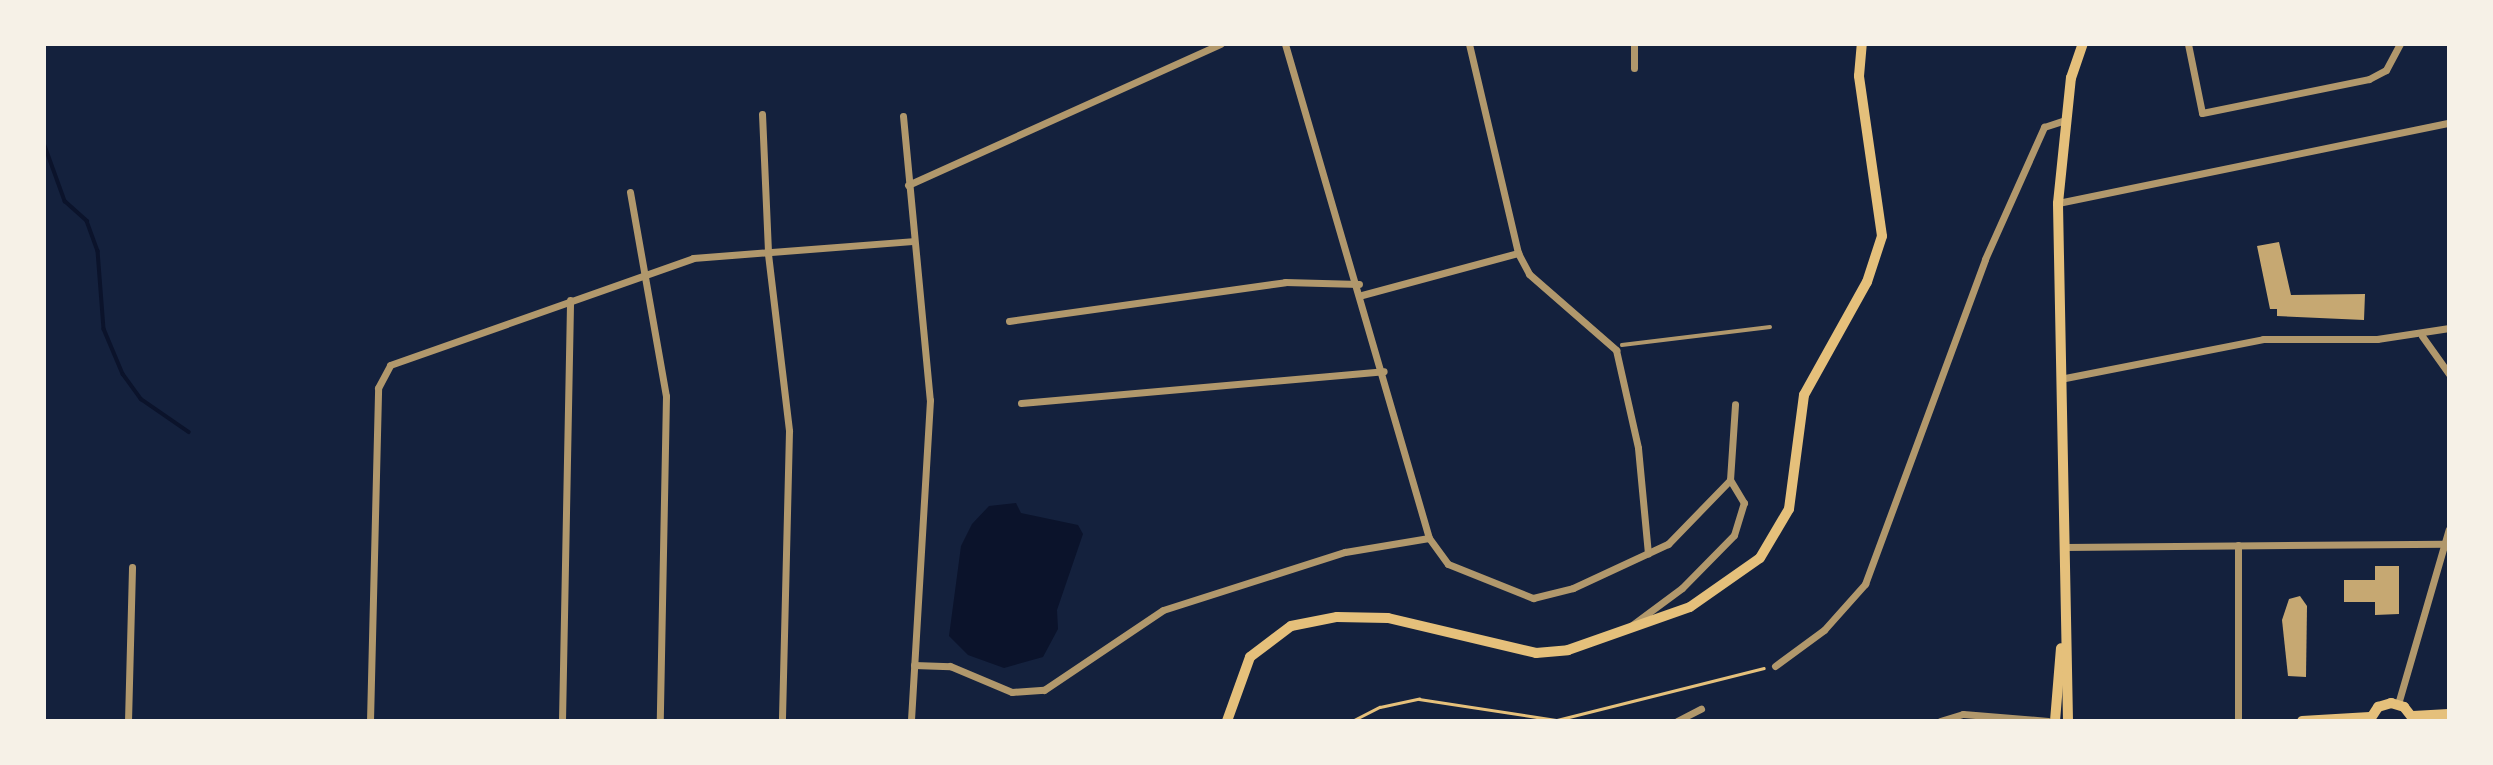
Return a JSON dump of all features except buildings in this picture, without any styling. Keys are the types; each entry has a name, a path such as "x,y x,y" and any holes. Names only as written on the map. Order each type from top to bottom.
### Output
{"main road":[{"path":"1227,721 1257,647 1313,621 1388,618 1536,653 1623,634 1723,589 1760,558 1783,525 1804,395 1867,282 1882,236 1859,76 1862,44"},
{"path":"2068,721 2065,378 2058,203 2065,120 2083,44"},
{"path":"2055,721 2065,603"},
{"path":"2302,721 2369,719 2384,704 2398,704 2414,719 2449,714"}],"street":[{"path":"908,186 1220,44"},
{"path":"1285,44 1359,284 1429,538 1448,564 1533,598 1573,588 1685,534 1730,480"},
{"path":"1469,44 1518,253 1529,274 1616,350 1638,448 1648,554"},
{"path":"1634,44 1634,68"},
{"path":"2188,44 2202,113 2370,79 2386,70 2400,44"},
{"path":"762,114 768,254 789,431 782,721"},
{"path":"902,116 912,241 930,400 911,721"},
{"path":"1775,666 1824,630 1865,583 1984,259 2045,127 2065,120"},
{"path":"2058,203 2449,123"},
{"path":"631,192 667,419 660,721"},
{"path":"370,721 382,372 570,300 694,258 912,241"},
{"path":"1362,295 1518,253"},
{"path":"1009,321 1285,282 1359,284"},
{"path":"562,721 570,300"},
{"path":"2065,378 2263,339 2422,336 2449,328"},
{"path":"2422,336 2449,374"},
{"path":"1021,403 1384,370"},
{"path":"1623,634 1734,536 1744,503 1730,480 1735,404"},
{"path":"2398,704 2449,529"},
{"path":"914,665 950,666 1012,692 1044,690 1163,610 1345,552 1429,538"},
{"path":"2065,547 2445,544"},
{"path":"2238,545 2238,721"},
{"path":"128,721 132,567"},
{"path":"1677,721 1701,709"},
{"path":"1940,721 1963,714 2048,721"}],"lane":[{"path":"1622,345 1770,327"}],"path":[{"path":"1352,721 1380,707 1419,699 1557,720 1775,666"}],"water":[{"path":"1016,503 1021,513 1078,525 1083,534 1057,610 1058,629 1043,657 1004,668 968,655 949,636 961,546 972,524 989,506"}],"waterway":[{"path":"44,143 65,201 87,221 98,251 104,329 123,374 141,399 189,432"}]}
